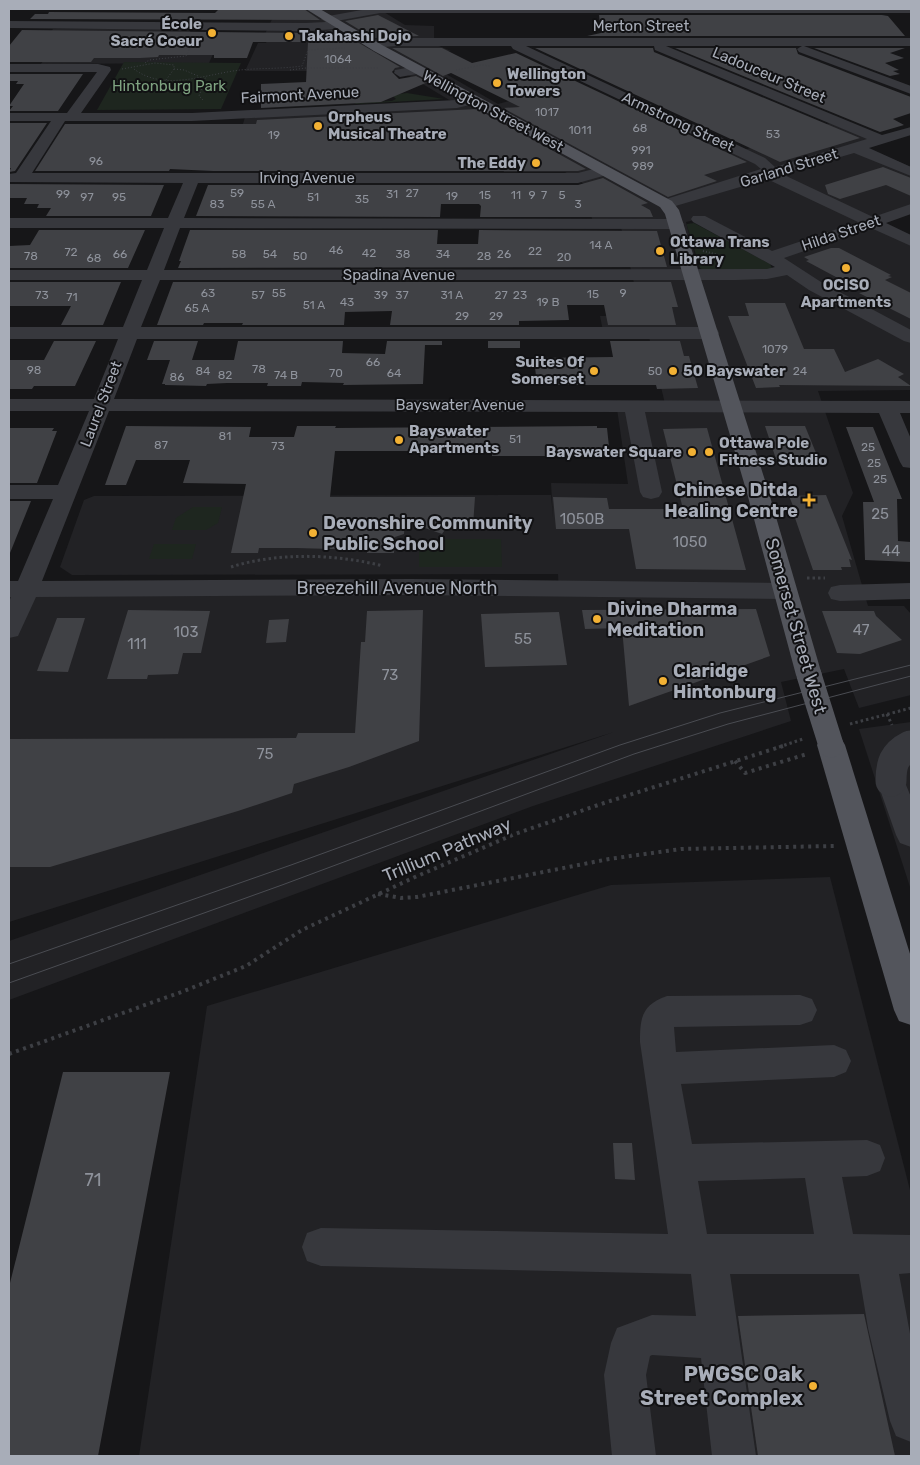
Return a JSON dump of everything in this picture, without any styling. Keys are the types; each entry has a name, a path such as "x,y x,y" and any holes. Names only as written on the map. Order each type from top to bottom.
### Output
{"main road":[{"name":"Wellington Street West","path":"312,9 331,22 417,70 605,171 672,214"},
{"name":"Somerset Street West","path":"672,214 733,406 809,675 823,741 862,846 911,1010"}],"street":[{"path":"440,9 468,23"},
{"path":"9,25 306,27 375,10 440,9 642,23 911,10"},
{"name":"Merton Street","path":"370,44 508,42 642,23 788,42 911,42"},
{"name":"Ladouceur Street","path":"642,23 881,140"},
{"name":"Armstrong Street","path":"482,30 760,161 768,168 769,174 911,241"},
{"path":"788,42 911,90"},
{"path":"9,68 98,68 105,70 15,178"},
{"path":"400,73 417,70"},
{"path":"347,109 348,104 353,100 386,98"},
{"name":"Fairmont Avenue","path":"9,117 206,116 457,104 473,100"},
{"name":"Garland Street","path":"9,223 172,223 672,214 769,174 911,131"},
{"path":"856,148 911,172"},
{"name":"Irving Avenue","path":"15,178 578,178 590,177 605,171"},
{"name":"Laurel Street","path":"9,630 18,589 67,492 172,223 192,178"},
{"name":"Hilda Street","path":"771,257 911,210"},
{"path":"699,220 771,257 815,286 911,337"},
{"name":"Spadina Avenue","path":"9,275 767,274 790,269"},
{"path":"9,334 710,333"},
{"name":"Bayswater Avenue","path":"9,406 911,407"},
{"path":"634,406 650,492"},
{"path":"887,407 911,462"},
{"path":"9,492 67,492"},
{"path":"833,586 911,591"},
{"name":"Breezehill Avenue North","path":"18,589 411,587 784,591"},
{"path":"911,746 898,752 890,768 892,781 911,834"},
{"path":"734,1456 719,1338 700,1254 676,1163 657,1042 657,1021 666,1011 800,1010"},
{"path":"662,1069 834,1061"},
{"path":"676,1163 866,1158"},
{"path":"820,1159 837,1254"},
{"path":"321,1247 700,1254 893,1254 888,1328 911,1421"},
{"path":"634,1456 625,1374 632,1342 652,1335 719,1338"}],"path":[{"path":"188,41 194,42 186,56 149,60 134,69 140,76 166,80 182,80 242,70 288,69 302,66 311,44"},
{"path":"308,50 350,46"},
{"path":"142,64 170,63 174,65 174,69"},
{"path":"451,71 482,65 490,66"},
{"path":"242,70 381,68"},
{"path":"174,69 184,70 198,76"},
{"path":"166,80 174,69"},
{"path":"206,76 199,96 205,104 206,116"},
{"path":"699,250 721,256"},
{"path":"207,588 215,574 237,564 273,559 381,565 390,570"},
{"path":"807,578 833,586"},
{"name":"Trillium Pathway","path":"9,1054 184,991 246,966 302,930 378,894 515,834 735,761 823,741 911,708"},
{"path":"735,761 745,773 823,741"},
{"path":"378,894 401,898 416,897 609,859 681,849 862,846"}],"shaded area":[{"path":"254,9 379,9 405,25 434,26 434,44 451,51 420,59 498,104 544,92 664,155 720,139 744,150 830,123 873,140 858,144 911,167 911,212 871,226 911,245 911,390 818,391 853,493 842,516 868,606 904,606 911,614 911,695 859,708 844,669 781,682 791,721 533,806 9,1000 9,941 614,732 9,922 9,591 559,593 558,574 72,575 60,567 84,500 94,496 551,495 553,517 551,483 628,484 617,409 666,408 649,337 604,336 600,316 646,315 634,283 620,223 593,223 584,184 565,172 504,172 492,148 237,145 245,117 461,107 401,71 245,71 258,43 266,43 268,38 263,38 275,13 253,12","holes":["703,218 802,271 701,279 686,222"]},
{"path":"53,29 191,29 188,38 218,43 209,63 41,64 56,44 42,43"},
{"path":"911,722 911,890 859,729"},
{"path":"830,877 911,1194 911,1456 139,1456 207,1006 611,885"}],"green space":[{"name":"Hintonburg Park","path":"124,62 241,63 221,109 97,110"},
{"path":"407,93 444,99 355,104 392,101 396,99 392,95"},
{"path":"694,223 770,264 772,268 765,271 705,271 700,268 687,226 687,224"},
{"path":"193,507 222,507 218,523 206,530 172,530 176,518"},
{"path":"436,539 501,539 502,567 419,567 419,549"},
{"path":"154,544 196,544 192,559 149,559"}],"building":[{"path":"219,9 304,9 320,20 30,19 35,14 48,14 49,12 215,13"},
{"path":"378,15 419,36 373,38 345,21"},
{"path":"599,15 882,15 888,16 905,36 587,36 601,33"},
{"path":"22,30 306,33 337,30 400,67 395,68 392,72 399,79 416,76 428,82 381,102 261,108 261,84 306,82 308,42 253,42 247,58 214,58 214,55 159,55 158,57 140,58 94,58 91,62 9,62 9,46"},
{"path":"392,48 442,48 472,63 516,53 747,162 704,175 717,181 668,197 503,108 520,107 451,73 443,76"},
{"path":"535,48 653,48 654,52 860,138 780,162"},
{"path":"675,48 796,48 798,54 911,97 911,113 893,119 904,125 880,132"},
{"path":"814,48 905,48 890,53 904,58 885,63 899,70 893,71 900,74 890,76"},
{"path":"9,74 83,74 58,111 9,111 13,106 9,106 24,84 16,84 18,81 9,81"},
{"path":"477,109 586,169 578,171 213,171 170,169 169,171 35,171 65,124 256,124 257,120"},
{"path":"9,123 47,123 15,171 9,172 11,168 9,168"},
{"path":"883,167 911,178 911,196 886,185 840,199 828,194 825,185"},
{"path":"603,178 648,203 641,205 650,210 653,217 480,217 481,206 479,204 441,204 440,217 196,216 208,185 578,185"},
{"path":"9,184 164,185 151,216 46,216 51,208 37,208 39,204 24,204 27,198 9,198"},
{"path":"39,230 145,230 128,268 9,268 9,246 30,245"},
{"path":"190,230 438,230 437,244 478,244 479,230 657,231 667,267 178,268"},
{"path":"831,248 839,248 891,275 888,276 892,277 885,280 911,293 911,319 859,293 864,292 806,261 809,260 804,257"},
{"path":"9,282 121,282 103,325 61,325 71,306 9,306"},
{"path":"173,282 671,282 678,307 672,307 676,325 608,325 604,305 567,305 569,320 519,321 519,325 390,325 392,311 345,312 344,325 204,323 203,325 157,325"},
{"path":"745,303 785,303 804,349 834,349 845,372 878,359 904,374 898,377 911,386 779,385 780,387 756,388 728,316 749,316"},
{"path":"54,341 96,341 75,386 34,386 32,389 9,389 9,360 44,360"},
{"path":"154,341 198,341 192,360 234,360 238,341 343,341 342,353 385,354 387,341 442,341 442,345 425,345 423,384 343,385 344,383 302,382 301,386 267,386 268,383 227,383 207,384 206,386 162,384 170,360 147,360"},
{"path":"488,341 520,341 520,348 488,348"},
{"path":"610,341 680,341 684,356 689,356 698,388 657,389 656,385 537,385 534,358 613,357"},
{"path":"126,426 251,427 249,437 294,437 297,426 336,426 335,428 597,426 597,428 607,428 610,456 492,456 492,454 486,454 486,451 335,451 330,497 475,497 473,526 449,524 442,534 405,521 404,534 395,537 394,553 367,553 367,550 259,548 258,553 231,553 246,484 183,483 190,460 136,460 126,485 105,485"},
{"path":"765,426 805,426 818,458 776,459"},
{"path":"846,427 873,427 902,499 897,499 898,541 911,542 911,562 865,560 863,502 874,502"},
{"path":"9,428 54,428 52,431 57,431 37,483 9,483"},
{"path":"707,428 746,570 636,569 629,529 556,529 553,497 607,498 609,509 683,509 663,429"},
{"path":"826,495 852,560 849,559 851,567 841,567 842,570 813,570 795,518 798,518 789,496"},
{"path":"9,501 31,501 10,553 9,553"},
{"name":"Claridge Hintonburg","path":"756,609 770,656 629,706 622,628 585,629 582,610"},
{"path":"128,610 210,611 201,653 183,653 178,674 148,675 147,679 107,679"},
{"path":"423,610 419,741 349,767 294,784 292,793 238,811 50,867 9,867 9,739 296,738 298,733 355,733 361,642 365,642 367,611"},
{"path":"822,611 874,611 876,616 902,640 860,654 837,653"},
{"path":"559,612 567,665 485,667 481,614"},
{"path":"57,618 85,618 68,672 37,671"},
{"path":"289,619 286,642 266,643 269,620"},
{"path":"63,1072 170,1072 98,1456 9,1456 9,1287"},
{"path":"613,1143 632,1143 635,1180 615,1179"},
{"name":"PWGSC Oak Street Complex","path":"864,1314 895,1456 758,1456 738,1316"}],"tram line":[{"path":"9,964 291,865 620,745 720,713 911,665"},
{"path":"9,983 282,885 634,754 728,724 911,676"}],"place":[{"name":"École Sacré Coeur","path":"212,33"},
{"name":"Takahashi Dojo","path":"289,36"},
{"name":"Wellington Towers","path":"497,83"},
{"name":"Orpheus Musical Theatre","path":"318,126"},
{"name":"The Eddy","path":"536,163"},
{"name":"Ottawa Trans Library","path":"660,251"},
{"name":"OCISO Apartments","path":"846,268"},
{"name":"Suites Of Somerset","path":"594,371"},
{"name":"50 Bayswater","path":"673,371"},
{"name":"Bayswater Apartments","path":"399,440"},
{"name":"Bayswater Square","path":"692,452"},
{"name":"Ottawa Pole Fitness Studio","path":"709,452"},
{"name":"Chinese Ditda Healing Centre","path":"809,500"},
{"name":"Devonshire Community Public School","path":"313,533"},
{"name":"Divine Dharma Meditation","path":"597,619"},
{"name":"Claridge Hintonburg","path":"663,681"},
{"name":"PWGSC Oak Street Complex","path":"813,1386"}]}
